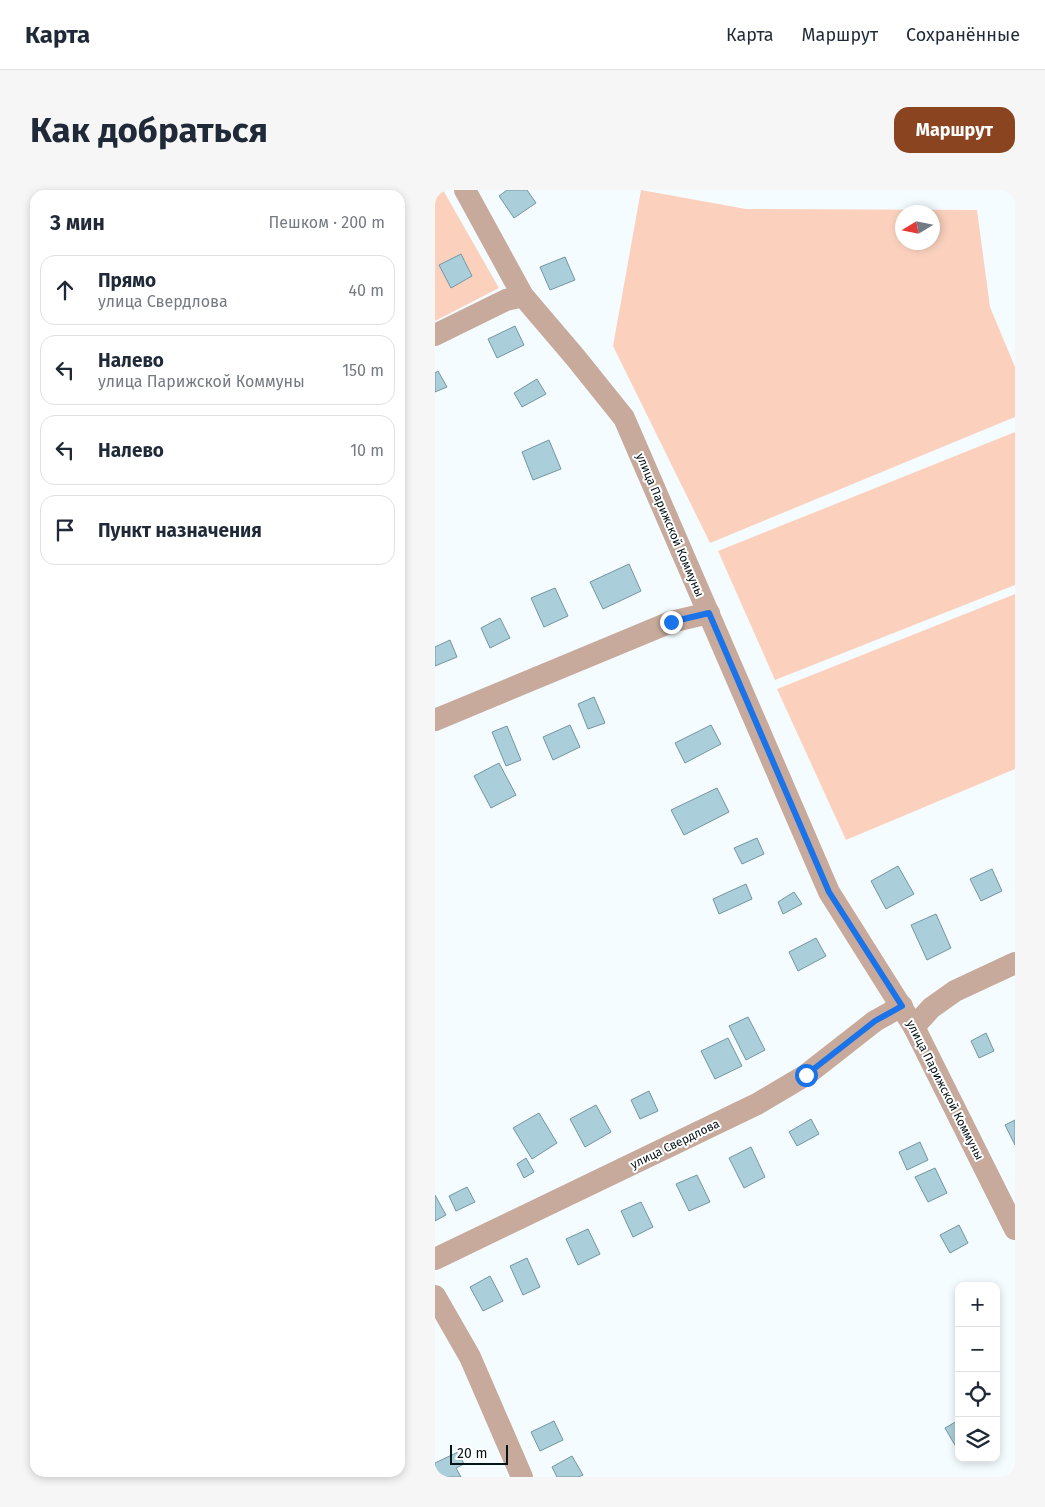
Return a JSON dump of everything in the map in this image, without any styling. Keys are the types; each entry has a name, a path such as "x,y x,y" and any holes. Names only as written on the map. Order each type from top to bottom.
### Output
{"street":[{"name":"улица Парижской Коммуны","path":"465,190 523,296 575,356 624,418 829,892 914,1027 1015,1229"},
{"path":"435,335 506,300 523,296"},
{"path":"435,720 671,622 709,613"},
{"path":"914,1027 931,1008 955,992 1015,963"},
{"name":"улица Свердлова","path":"435,1259 757,1104 806,1075 875,1021 902,1006"},
{"path":"435,1296 469,1357 522,1477"}],"shaded area":[{"path":"435,190 443,190 499,288 435,321"},
{"path":"641,190 746,209 895,210 895,250 940,250 940,210 977,210 990,307 1015,367 1015,417 710,543 613,346"},
{"path":"1015,432 1015,585 775,680 718,551"},
{"path":"1015,594 1015,769 846,840 777,689"}],"building":[{"path":"507,190 527,190 536,203 514,218 499,196"},
{"path":"461,254 472,276 451,288 439,265"},
{"path":"565,257 575,280 550,290 540,267"},
{"path":"515,326 524,345 497,358 488,339"},
{"path":"438,371 447,387 435,392 435,373"},
{"path":"537,379 546,394 522,407 514,393"},
{"path":"549,440 561,469 533,480 522,452"},
{"path":"629,564 641,591 603,609 590,582"},
{"path":"555,588 568,616 544,627 531,598"},
{"path":"500,618 510,638 490,648 481,628"},
{"path":"450,640 457,657 435,666 435,647"},
{"path":"594,697 605,723 588,729 578,704"},
{"path":"570,725 580,747 553,760 543,737"},
{"path":"711,725 721,744 685,763 675,743"},
{"path":"507,726 521,760 506,766 492,732"},
{"path":"499,763 516,795 491,808 474,776"},
{"path":"717,788 729,812 684,835 671,810"},
{"path":"757,838 764,854 742,864 734,848"},
{"path":"898,866 914,894 886,909 871,881"},
{"path":"992,869 1002,891 981,901 970,879"},
{"path":"746,884 752,899 719,914 713,899"},
{"path":"794,892 802,904 783,914 778,902"},
{"path":"936,914 951,948 927,960 911,925"},
{"path":"816,938 826,956 798,971 789,952"},
{"path":"748,1017 765,1050 746,1060 729,1026"},
{"path":"986,1033 994,1051 979,1058 971,1041"},
{"path":"728,1038 742,1066 715,1079 701,1051"},
{"path":"649,1091 658,1111 640,1119 631,1100"},
{"path":"596,1105 611,1132 585,1147 570,1119"},
{"path":"539,1113 557,1143 532,1159 513,1128"},
{"path":"811,1119 819,1134 797,1146 789,1132"},
{"path":"1015,1120 1015,1145 1005,1125"},
{"path":"920,1142 928,1160 907,1170 899,1152"},
{"path":"751,1147 765,1177 744,1188 729,1158"},
{"path":"526,1158 534,1172 524,1178 517,1164"},
{"path":"935,1168 947,1193 928,1202 915,1177"},
{"path":"697,1175 710,1202 689,1211 676,1184"},
{"path":"467,1187 475,1202 456,1211 449,1196"},
{"path":"435,1195 446,1215 435,1221"},
{"path":"641,1202 653,1227 633,1237 621,1211"},
{"path":"959,1225 968,1243 950,1253 940,1235"},
{"path":"588,1229 600,1254 578,1265 566,1239"},
{"path":"527,1258 540,1287 523,1295 510,1266"},
{"path":"490,1276 503,1301 483,1311 470,1287"},
{"path":"554,1421 563,1440 540,1451 531,1432"},
{"path":"955,1422 955,1445 945,1428"},
{"path":"458,1452 464,1464 456,1468 461,1477 435,1477 435,1463"},
{"path":"572,1456 583,1475 578,1477 557,1477 552,1467"}],"route":[{"path":"671,622 709,613 829,892 902,1006 875,1021 806,1075"}]}
